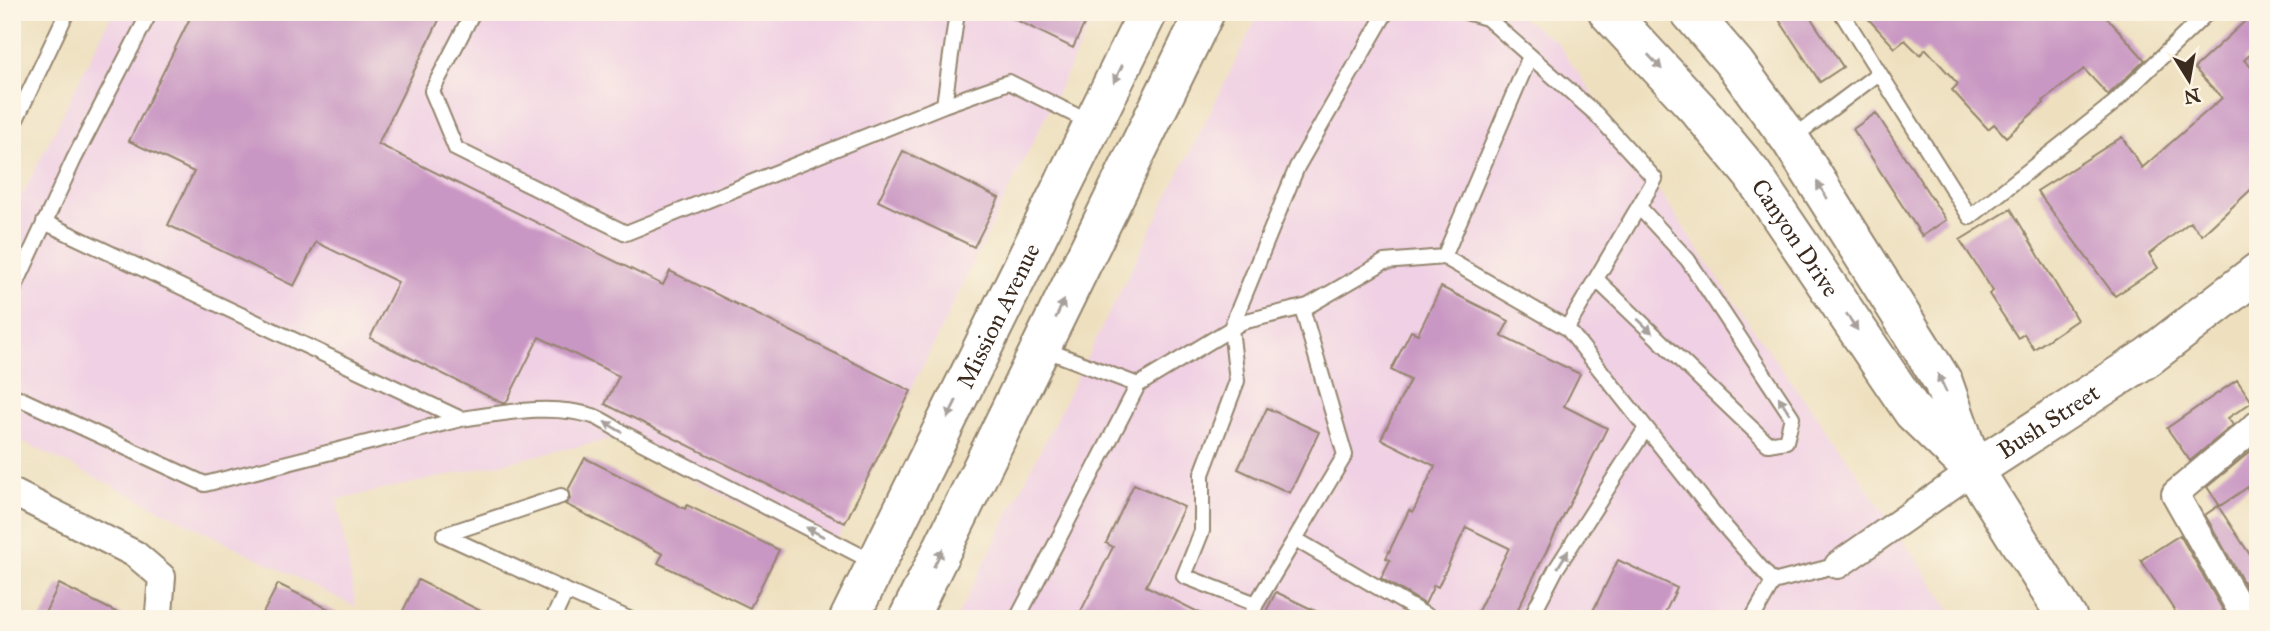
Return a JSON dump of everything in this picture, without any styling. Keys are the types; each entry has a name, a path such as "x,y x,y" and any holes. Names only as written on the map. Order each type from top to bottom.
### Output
{"main road":[{"name":"Mission Avenue","path":"849,619 1148,12"},
{"name":"Mission Avenue","path":"908,619 1205,12"},
{"name":"Canyon Drive","path":"1608,12 1698,109 1752,174 1913,412 1974,470"},
{"name":"Canyon Drive","path":"1690,12 1735,64 1790,139 1943,382 1974,470 2068,619"},
{"name":"Bush Street","path":"1974,470 2148,357 2258,272"}],"street":[{"path":"2246,619 2175,494 2258,424"},
{"name":"Bush Street","path":"1838,565 1974,470"},
{"path":"12,492 135,554 162,577 157,619"}],"lane":[{"path":"12,128 67,12"},
{"path":"12,293 74,159 149,12"},
{"path":"473,12 432,91 456,149 626,233 944,104 1009,82 1093,124"},
{"path":"944,104 957,12"},
{"path":"1256,604 1184,576 1202,530 1202,474 1237,380 1231,328 1297,167 1386,12"},
{"path":"1466,12 1487,18 1596,114 1655,179 1567,328"},
{"path":"1840,12 1969,217 2114,103 2208,12"},
{"path":"1444,257 1530,56"},
{"path":"1790,139 1879,73"},
{"path":"1595,279 1768,444 1786,441 1792,417 1688,260 1639,207"},
{"path":"44,222 461,419"},
{"path":"1017,619 1138,385 1242,322 1308,306 1384,262 1444,257 1567,328 1720,521 1773,582"},
{"path":"1250,619 1256,604 1345,455 1302,308"},
{"path":"1041,348 1138,385"},
{"path":"12,395 205,484 461,419 516,411 558,411 594,416 876,564"},
{"path":"1530,619 1556,569 1646,428"},
{"path":"561,496 444,535 629,619"},
{"path":"1296,539 1432,619"},
{"path":"1752,619 1773,582 1838,565"},
{"path":"553,619 566,591"}],"shaded area":[{"path":"113,12 1097,12 832,550 612,439 337,500 356,607 12,436 12,216"},
{"path":"1260,12 1513,12 1556,41 1753,329 1844,454 1957,619 956,619"}],"building":[{"path":"193,12 443,12 378,144 663,285 670,271 911,391 845,523 605,404 619,376 539,337 506,403 502,403 370,338 398,282 316,242 294,286 168,225 194,172 129,141"},
{"path":"1000,12 1090,12 1073,48"},
{"path":"1774,12 1807,12 1843,67 1820,82"},
{"path":"1862,12 2102,12 2145,60 2108,95 2084,69 2043,101 2044,103 2006,137 1994,124 1988,129 1952,90 1958,84 1926,49 1920,55 1905,40 1895,48"},
{"path":"2258,12 2258,48 2244,60 2258,74 2258,183 2202,235 2190,222 2149,254 2158,268 2115,296 2037,191 2122,137 2142,168 2222,98 2194,68"},
{"path":"1876,113 1946,220 1922,236 1853,129"},
{"path":"903,151 999,198 974,247 878,201"},
{"path":"2011,209 2077,320 2034,349 2024,334 2018,338 1989,294 1993,291 1960,240"},
{"path":"1441,287 1509,321 1501,336 1580,374 1564,406 1607,428 1513,619 1474,619 1509,548 1466,527 1438,587 1434,585 1425,604 1381,578 1390,560 1386,558 1409,510 1413,512 1435,466 1381,439 1410,380 1391,370 1411,331 1418,334"},
{"path":"2237,380 2252,402 2228,418 2233,425 2190,461 2167,428"},
{"path":"1267,408 1319,432 1290,493 1238,469"},
{"path":"2251,451 2258,461 2258,480 2220,506 2207,487"},
{"path":"585,458 685,509 687,505 779,550 750,608 658,563 663,554 565,504 570,499 568,490"},
{"path":"1134,484 1184,507 1146,586 1212,619 1077,619 1113,547 1106,543"},
{"path":"2218,506 2258,567 2258,608 2205,515"},
{"path":"2180,535 2228,619 2180,619 2141,560"},
{"path":"1618,560 1677,588 1662,619 1589,619"},
{"path":"418,580 497,619 399,619"},
{"path":"59,584 130,619 42,619"},
{"path":"278,584 349,619 260,619"},
{"path":"1276,592 1332,619 1262,619"}]}
